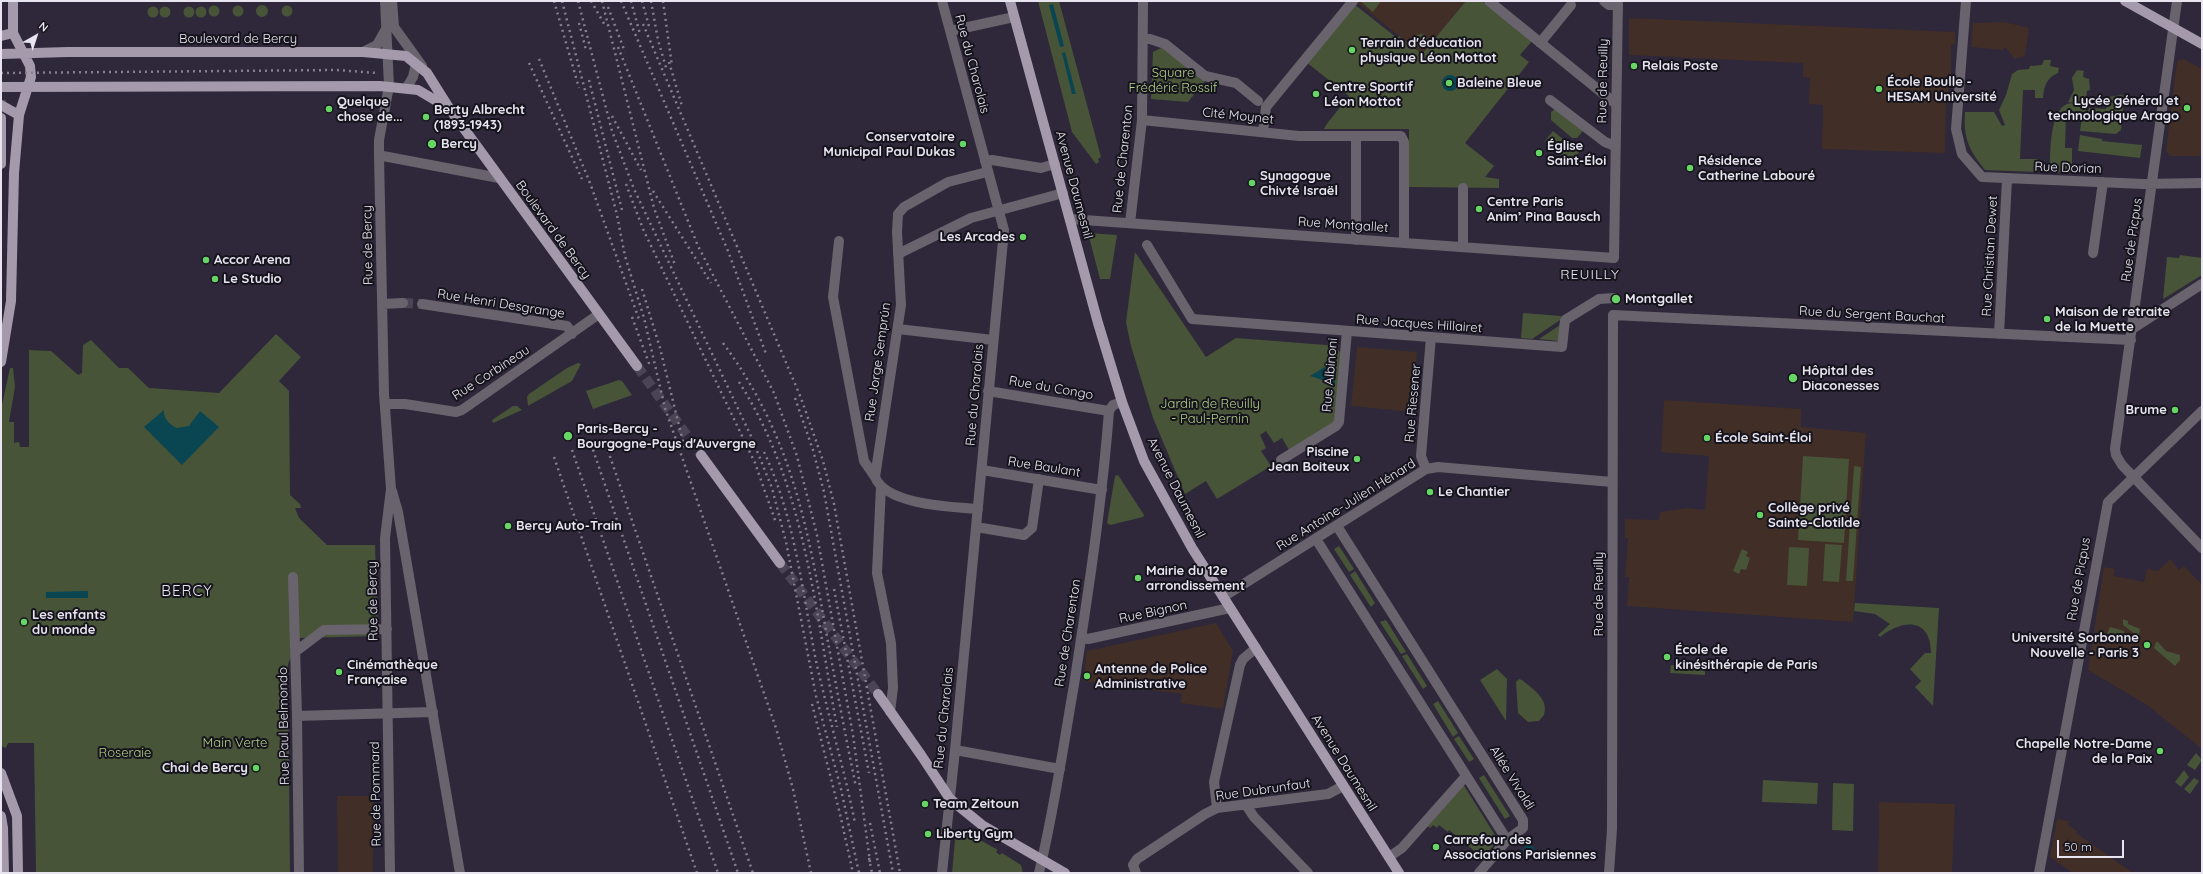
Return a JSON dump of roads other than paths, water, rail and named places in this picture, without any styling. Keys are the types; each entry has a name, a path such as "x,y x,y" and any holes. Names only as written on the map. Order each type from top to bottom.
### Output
{"main road":[{"path":"1,362 11,301 14,173 19,115 31,77 31,68 25,52 13,33 13,1"},
{"name":"Avenue Daumesnil","path":"1010,1 1122,402 1144,461 1177,523 1399,873"},
{"path":"2125,1 2202,44"},
{"path":"1,36 13,33"},
{"name":"Boulevard de Bercy","path":"1,54 25,52 363,52 406,56 417,62 426,73 449,108 637,366"},
{"name":"Boulevard de Bercy","path":"1,87 28,88 184,85 389,86 407,87 428,94 449,108"},
{"path":"1,105 19,115"},
{"path":"1,118 1,164"},
{"path":"702,456 780,564"},
{"path":"878,694 950,799 982,825 1065,873"},
{"path":"1,773 17,816 18,873"},
{"path":"1,816 3,828 4,873"}],"street":[{"name":"Rue de Bercy","path":"386,1 389,86 379,140 385,404 391,489 386,538 387,714"},
{"path":"392,1 394,27 417,62 407,87"},
{"name":"Rue du Charolais","path":"942,1 987,172 1004,230 950,799"},
{"name":"Rue de Charenton","path":"1130,223 1142,120 1143,1"},
{"path":"1263,132 1266,107 1353,1"},
{"path":"1489,1 1616,104"},
{"path":"1604,1 1609,5 1618,3"},
{"name":"Rue Dorian","path":"1966,1 1956,129 1962,154 1982,178 2153,184 2202,183"},
{"name":"Rue de Picpus","path":"2177,1 2153,184 2115,449 2116,455 2122,465 2202,548"},
{"path":"1540,43 1570,2"},
{"name":"Rue de Reuilly","path":"1614,258 1618,3"},
{"path":"950,31 1014,17"},
{"path":"363,52 377,45 386,29"},
{"path":"1143,39 1150,38 1165,44 1205,76 1236,83 1258,101"},
{"path":"1550,100 1605,142 1615,146"},
{"name":"Cité Moynet","path":"1142,120 1299,136 1398,136 1404,140 1404,243"},
{"path":"1356,136 1356,240"},
{"path":"383,156 500,178"},
{"path":"985,161 992,160 1041,168 1055,164"},
{"name":"Rue Jorge Semprún","path":"875,477 901,305 898,254 898,214 904,207 948,182 987,172"},
{"name":"Rue Christian Dewet","path":"1999,334 2007,178"},
{"path":"2093,253 2103,182"},
{"path":"1463,188 1463,247"},
{"path":"898,254 971,218 999,212 1063,193"},
{"name":"Rue Montgallet","path":"1070,219 1614,258"},
{"path":"839,241 833,297 864,461 881,486 918,504 978,509"},
{"name":"Rue Jacques Hillairet","path":"1147,245 1192,319 1562,347 1565,320 1599,299 1614,298"},
{"path":"2132,329 2202,284"},
{"path":"382,304 403,303"},
{"name":"Rue Henri Desgrange","path":"422,304 567,326 572,334"},
{"name":"Rue Corbineau","path":"385,404 404,404 456,412 462,410 599,314"},
{"name":"Rue de Reuilly","path":"1609,873 1612,829 1613,315"},
{"name":"Rue du Sergent Bauchat","path":"1613,315 2130,340"},
{"path":"898,329 993,340"},
{"name":"Rue Albinoni","path":"1281,460 1340,422 1347,331"},
{"name":"Rue Riesener","path":"1426,469 1421,456 1431,338"},
{"name":"Rue du Congo","path":"988,391 1109,411"},
{"path":"1109,411 1113,405 1122,402"},
{"name":"Rue de Charenton","path":"1039,873 1060,769 1081,638 1102,490 1109,411"},
{"path":"2133,477 2202,411"},
{"name":"Rue Antoine-Julien Hénard","path":"1223,597 1426,469 1438,467 1612,482"},
{"name":"Rue Baulant","path":"982,470 1102,490"},
{"name":"Rue de Picpus","path":"2039,873 2108,502 2133,477"},
{"path":"976,527 1024,535 1028,533 1032,528 1039,479"},
{"path":"881,486 877,573 891,642 893,688 890,712"},
{"name":"Rue de Bercy","path":"391,489 398,512 460,873"},
{"name":"Allée Vivaldi","path":"1337,526 1524,820 1523,828 1507,840 1479,873"},
{"path":"1316,539 1507,840"},
{"name":"Rue Paul Belmondo","path":"293,578 298,716 299,873"},
{"name":"Rue Bignon","path":"1081,638 1088,640 1230,608"},
{"path":"295,652 324,630 387,629"},
{"path":"1217,808 1214,782 1240,665 1243,659 1256,648"},
{"path":"298,716 433,712"},
{"name":"Rue de Pommard","path":"387,714 390,873"},
{"path":"955,750 1060,769"},
{"path":"1389,857 1402,848 1466,776"},
{"name":"Rue Dubrunfaut","path":"1134,871 1137,859 1205,814 1217,808 1328,794 1343,786"},
{"path":"942,873 950,799"},
{"path":"1246,805 1254,817 1308,873"}],"water":[{"path":"1053,4 1064,46 1060,47 1049,5"},
{"path":"1065,52 1076,94 1072,94 1062,53"},
{"path":"1450,75 1457,80 1458,83 1453,90 1450,91 1443,86 1442,83 1447,76"},
{"path":"1336,360 1335,384 1310,376"},
{"path":"164,410 168,421 177,428 189,426 200,411 219,427 182,465 144,427"},
{"path":"88,591 88,598 46,598 46,592"},
{"path":"1531,845 1534,846 1534,856 1527,857 1524,856 1523,849 1524,846"}],"tunnel":[{"path":"1,100 1,118"},
{"path":"403,303 422,304"},
{"path":"637,366 701,455"},
{"path":"780,563 878,694"}],"railway":[{"path":"554,1 579,88"},
{"path":"562,1 617,215 625,256 644,318 665,408 776,728 793,789 811,873"},
{"path":"578,1 612,131 634,189 751,436 772,488 786,542 816,696 841,789 859,873"},
{"path":"591,1 606,27"},
{"path":"602,1 654,208 675,265"},
{"path":"621,1 728,251 766,354"},
{"path":"631,1 640,34"},
{"path":"642,1 650,30"},
{"path":"651,1 658,40 667,71"},
{"path":"663,1 672,66"},
{"path":"608,7 625,52"},
{"path":"579,23 586,50"},
{"path":"643,24 801,398 823,461 834,504 900,873"},
{"path":"618,47 698,246 774,393 797,456 817,535 853,735 870,862"},
{"path":"539,59 590,183 640,322"},
{"path":"669,62 682,106"},
{"path":"529,63 582,179"},
{"path":"1,73 337,70 377,73"},
{"path":"589,80 622,210"},
{"path":"612,116 641,170"},
{"path":"626,184 643,229 755,463 776,523"},
{"path":"653,191 711,283"},
{"path":"642,289 660,348 685,450"},
{"path":"632,317 650,366"},
{"path":"723,343 747,378 766,414 782,450 794,486 813,561 856,787"},
{"path":"739,382 761,422 779,463 793,505 814,593 837,727"},
{"path":"795,398 813,450 824,492 893,873"},
{"path":"604,439 753,873"},
{"path":"591,444 738,873"},
{"path":"572,450 718,873"},
{"path":"764,452 775,477 790,528 802,581 816,661 855,823"},
{"path":"554,457 697,873"},
{"path":"834,589 869,773"},
{"path":"812,704 840,814 853,873"},
{"path":"870,823 880,873"},
{"path":"869,858 872,873"}],"place":[{"name":"Terrain d'éducation physique Léon Mottot","path":"1352,50"},
{"name":"Relais Poste","path":"1634,66"},
{"name":"Baleine Bleue","path":"1449,83"},
{"name":"École Boulle - HESAM Université","path":"1879,89"},
{"name":"Centre Sportif Léon Mottot","path":"1316,94"},
{"name":"Lycée général et technologique Arago","path":"2187,108"},
{"name":"Quelque chose de...","path":"329,109"},
{"name":"Berty Albrecht (1893-1943)","path":"426,117"},
{"name":"Bercy","path":"432,144"},
{"name":"Conservatoire Municipal Paul Dukas","path":"963,144"},
{"name":"Église Saint-Éloi","path":"1539,153"},
{"name":"Résidence Catherine Labouré","path":"1690,168"},
{"name":"Synagogue Chivté Israël","path":"1252,183"},
{"name":"Centre Paris Anim’ Pina Bausch","path":"1479,209"},
{"name":"Les Arcades","path":"1023,237"},
{"name":"Accor Arena","path":"206,260"},
{"name":"Le Studio","path":"215,279"},
{"name":"Montgallet","path":"1616,299"},
{"name":"Maison de retraite de la Muette","path":"2047,319"},
{"name":"Hôpital des Diaconesses","path":"1793,378"},
{"name":"Brume","path":"2175,410"},
{"name":"Paris-Bercy - Bourgogne-Pays d'Auvergne","path":"568,436"},
{"name":"École Saint-Éloi","path":"1707,438"},
{"name":"Piscine Jean Boiteux","path":"1357,459"},
{"name":"Le Chantier","path":"1430,492"},
{"name":"Collège privé Sainte-Clotilde","path":"1760,515"},
{"name":"Bercy Auto-Train","path":"508,526"},
{"name":"Mairie du 12e arrondissement","path":"1138,578"},
{"name":"Les enfants du monde","path":"24,622"},
{"name":"Université Sorbonne Nouvelle - Paris 3","path":"2147,645"},
{"name":"École de kinésithérapie de Paris","path":"1667,657"},
{"name":"Cinémathèque Française","path":"339,672"},
{"name":"Antenne de Police Administrative","path":"1087,676"},
{"name":"Chapelle Notre-Dame de la Paix","path":"2160,751"},
{"name":"Chai de Bercy","path":"256,768"},
{"name":"Team Zeitoun","path":"925,804"},
{"name":"Liberty Gym","path":"928,834"},
{"name":"Carrefour des Associations Parisiennes","path":"1436,847"}],"district":[{"name":"REUILLY","path":"1590,275"},
{"name":"BERCY","path":"187,591"}],"park label":[{"name":"Square Frédéric Rossif","path":"1173,80"},
{"name":"Jardin de Reuilly - Paul-Pernin","path":"1210,412"},
{"name":"Main Verte","path":"235,743"},
{"name":"Roseraie","path":"125,753"}]}
